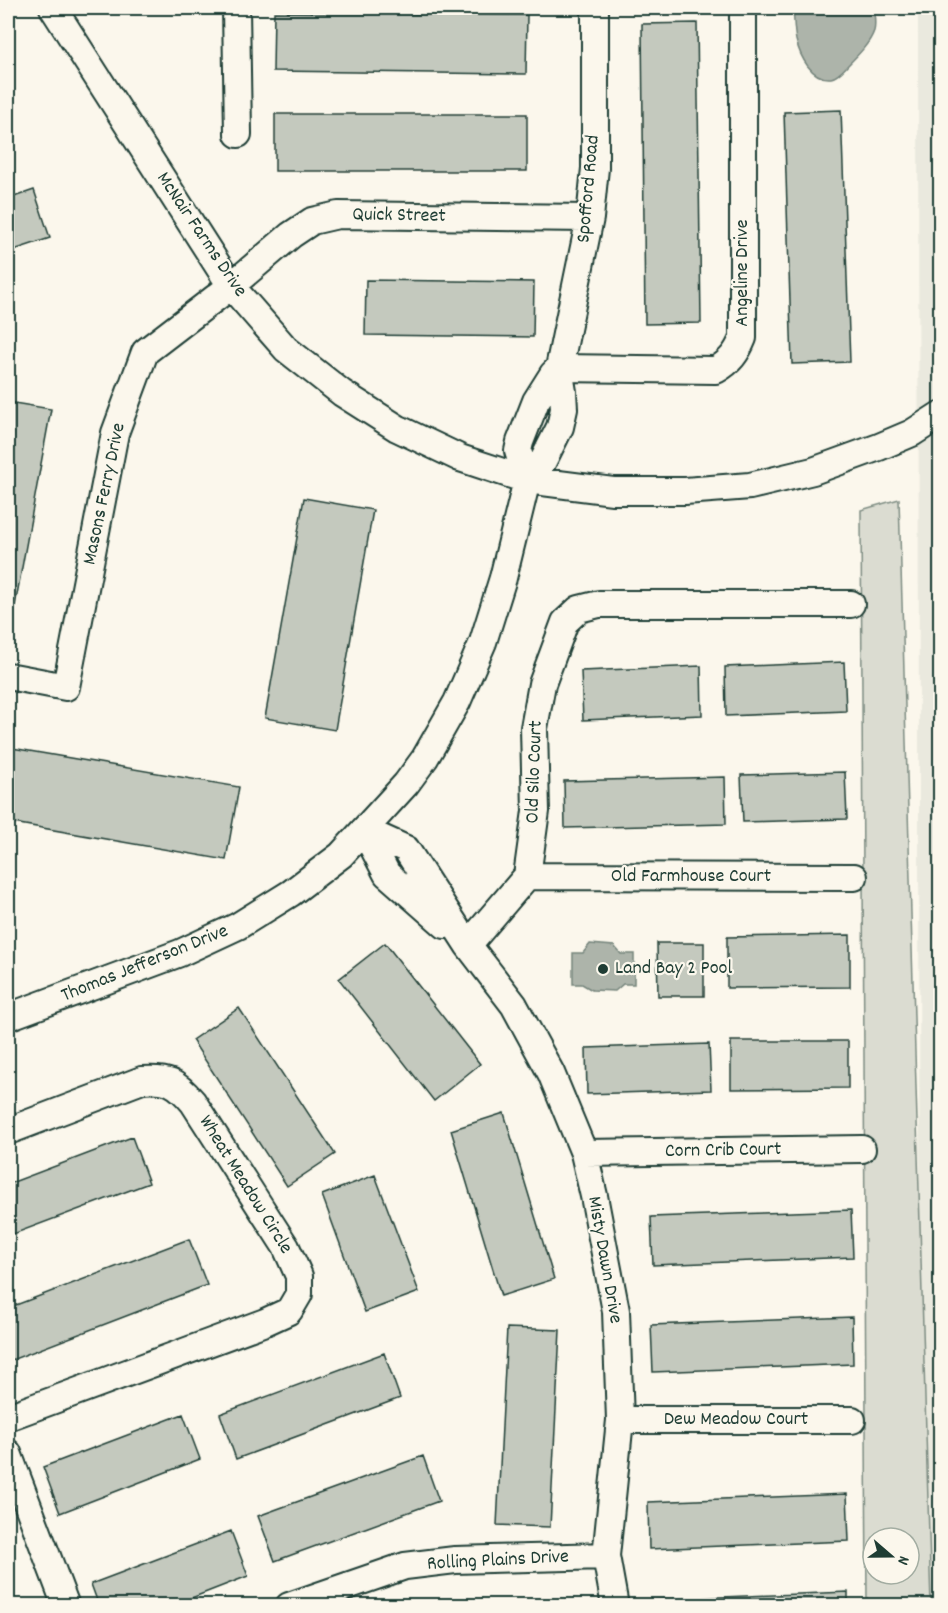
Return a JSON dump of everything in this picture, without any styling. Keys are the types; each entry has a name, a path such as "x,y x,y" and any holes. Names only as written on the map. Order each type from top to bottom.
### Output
{"street":[{"name":"McNair Farms Drive","path":"53,8 231,286 286,349 342,393 397,428 460,458 527,480 613,491 685,491 750,486 813,471 879,447 912,433 940,415"},
{"path":"236,8 238,134"},
{"name":"Spofford Road","path":"527,480 518,451 520,442 536,401 559,368 590,218 595,168 595,8"},
{"name":"Angeline Drive","path":"559,368 716,370 728,363 737,352 742,338 743,8"},
{"name":"Quick Street","path":"231,286 291,235 312,221 338,215 590,218"},
{"name":"Masons Ferry Drive","path":"8,676 66,687 115,433 145,352 231,286"},
{"name":"Thomas Jefferson Drive","path":"8,1017 180,953 238,926 264,911 341,855 406,784 425,758 457,702 494,610 527,480"},
{"name":"Old Silo Court","path":"527,876 536,811 534,728 542,684 565,622 579,609 599,604 851,604"},
{"name":"Misty Dawn Drive","path":"364,830 406,849 468,945 514,1005 550,1073 584,1153 616,1311 620,1420 606,1556 615,1605"},
{"path":"468,945 527,876"},
{"name":"Old Farmhouse Court","path":"527,876 854,877"},
{"name":"Wheat Meadow Circle","path":"8,1131 142,1080 160,1079 180,1087 193,1102 286,1247 299,1276 299,1294 289,1311 265,1322 8,1417"},
{"name":"Corn Crib Court","path":"584,1153 861,1149"},
{"name":"Dew Meadow Court","path":"620,1420 852,1420"},
{"path":"8,1454 66,1605"},
{"name":"Rolling Plains Drive","path":"289,1605 325,1599 405,1566 455,1560 606,1556"}],"shaded area":[{"path":"793,8 874,8 874,31 863,49 841,72 834,77 824,78 812,71 800,53 795,36"},
{"path":"918,8 940,8 940,1606 920,1605"},
{"path":"899,499 931,1605 867,1605 867,1586 921,1586 921,1526 867,1526 861,510"},
{"name":"Land Bay 2 Pool","path":"590,944 614,946 621,954 634,954 634,984 623,984 615,991 592,990 582,984 573,984 573,953 583,953"}],"building":[{"path":"274,12 527,15 526,74 273,71"},
{"path":"697,23 701,323 645,324 642,24"},
{"path":"841,110 850,362 792,364 784,112"},
{"path":"275,114 527,114 527,171 275,171"},
{"path":"34,190 50,238 8,252 8,199"},
{"path":"366,280 534,282 533,337 365,335"},
{"path":"8,402 51,409 10,633 8,633"},
{"path":"304,498 373,510 335,730 265,718"},
{"path":"844,662 846,711 726,716 725,667"},
{"path":"701,666 702,715 583,720 581,671"},
{"path":"12,748 239,787 226,860 8,822 8,776"},
{"path":"845,772 847,819 743,822 741,775"},
{"path":"725,777 726,824 565,828 564,781"},
{"path":"850,935 850,987 727,988 727,937"},
{"path":"385,943 480,1064 434,1101 339,979"},
{"path":"657,943 704,943 704,996 658,996"},
{"path":"239,1008 335,1154 287,1186 192,1040"},
{"path":"731,1041 848,1041 848,1088 731,1089"},
{"path":"709,1044 711,1090 587,1094 586,1048"},
{"path":"504,1113 554,1279 501,1296 451,1130"},
{"path":"132,1137 149,1183 8,1236 8,1184"},
{"path":"375,1175 419,1292 365,1312 322,1195"},
{"path":"851,1210 853,1257 653,1265 651,1217"},
{"path":"189,1239 207,1285 9,1361 8,1308"},
{"path":"852,1317 853,1364 653,1372 651,1325"},
{"path":"507,1328 560,1330 550,1527 497,1525"},
{"path":"384,1353 400,1398 236,1459 220,1414"},
{"path":"183,1414 200,1459 60,1513 43,1467"},
{"path":"423,1456 439,1501 275,1561 258,1516"},
{"path":"847,1494 849,1541 649,1549 648,1502"},
{"path":"231,1531 248,1576 171,1606 99,1606 91,1584"},
{"path":"848,1592 848,1606 648,1606 648,1600"},
{"path":"549,1599 552,1606 532,1606"}],"place":[{"name":"Land Bay 2 Pool","path":"603,969"}]}
